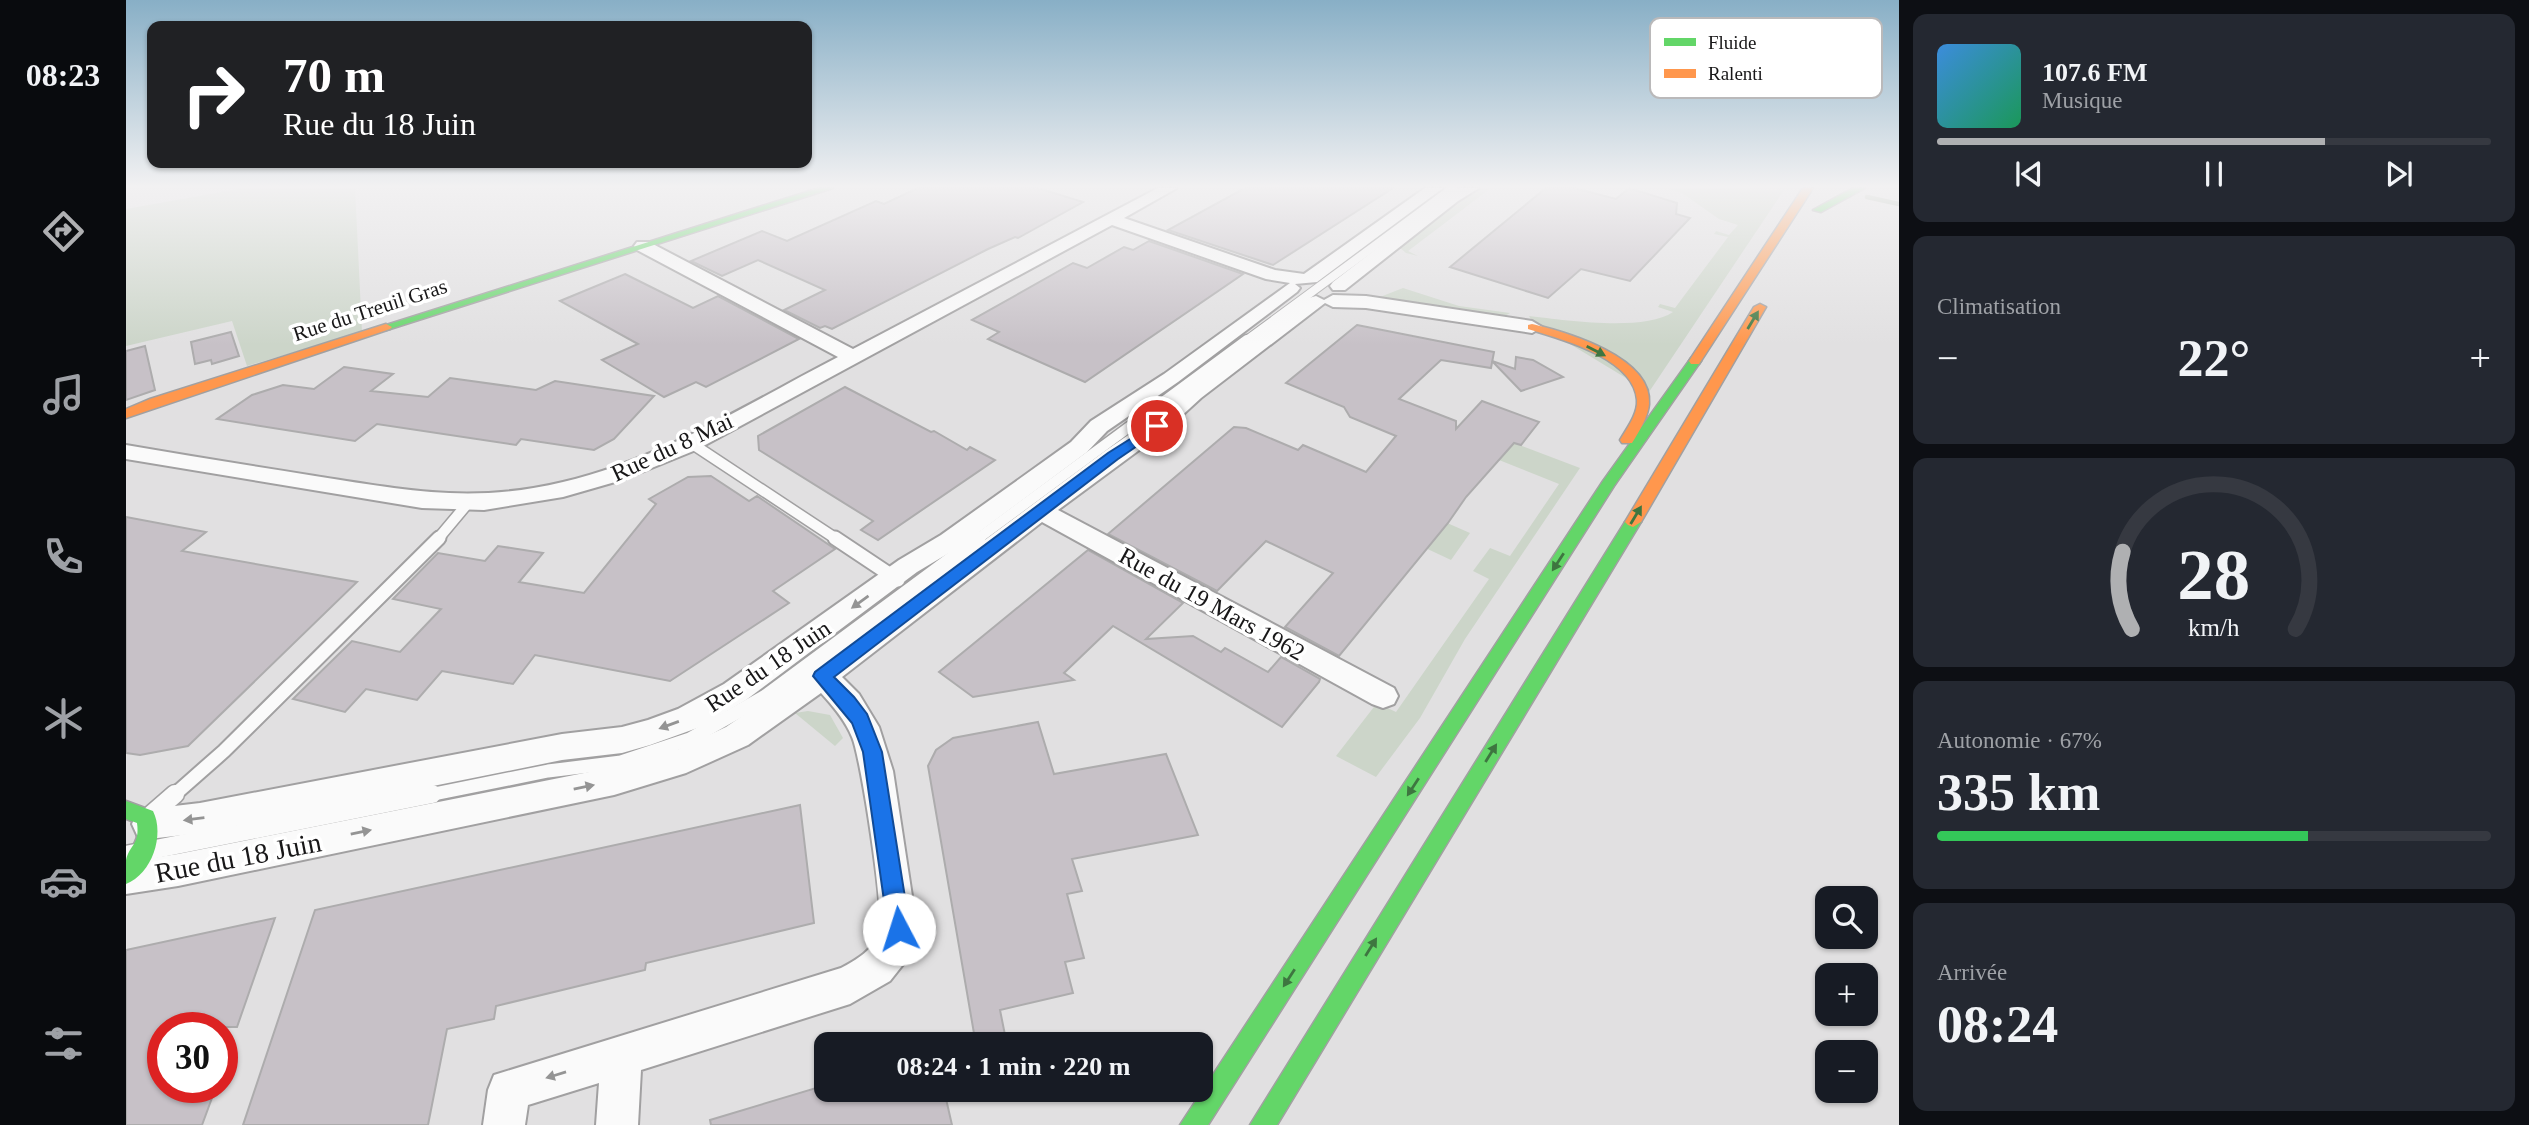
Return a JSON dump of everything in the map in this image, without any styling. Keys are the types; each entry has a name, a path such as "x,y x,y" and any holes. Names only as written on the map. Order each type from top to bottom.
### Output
{"main road":[{"name":"Rue du Treuil Gras","path":"126,414 304,353 661,240"},
{"path":"1193,1125 1608,484 1683,380 1774,240"},
{"path":"1264,1125 1602,574 1769,292"},
{"path":"1532,327 1595,349 1617,362 1642,388 1643,402 1608,484"},
{"path":"126,876 139,823"},
{"path":"1311,1077 1336,1005"}],"street":[{"name":"Rue du 8 Mai","path":"126,452 420,501 468,503 542,495 580,486 648,463 691,443 1070,240"},
{"path":"1173,240 1311,288 1362,302 1532,327"},
{"path":"1311,288 1370,240"},
{"name":"Rue du 18 Juin","path":"126,876 178,870 650,772 686,760 728,741 799,676 910,587 978,521 1079,447 1099,426 1385,240"},
{"path":"643,246 852,356"},
{"name":"Rue du 18 Juin","path":"139,823 200,818 562,747 622,740 696,714 735,692 799,676 910,587 1041,511 1157,426 1311,288"},
{"name":"Rue du 19 Mars 1962","path":"1041,511 1382,696"},
{"name":"Rue du 18 Juin","path":"504,1125 509,1090 850,985 877,968 892,948 899,929 896,897 873,752 860,720 848,702 799,676"},
{"path":"617,1125 621,1056"}],"lane":[{"path":"1311,288 1378,240"},
{"path":"691,443 910,587"},
{"path":"139,823 224,751 452,526 468,503"},
{"path":"126,855 139,823 158,801 173,794"}],"shaded area":[{"path":"126,240 358,240 362,332 247,366 232,321 126,346"},
{"path":"1407,240 1422,240 1408,251 1418,256 1406,253 1399,247"},
{"path":"1725,240 1750,240 1649,392 1532,321 1529,316 1582,322 1643,322 1673,312 1658,307 1660,304 1675,308"},
{"path":"1403,288 1459,306 1510,313 1501,318 1375,299"},
{"path":"1514,443 1580,468 1465,639 1420,718 1376,777 1336,756 1377,703 1396,712 1489,579 1473,571 1490,548 1510,556 1559,484 1499,460"},
{"path":"1422,512 1470,533 1451,560 1402,537"},
{"path":"808,711 830,715 843,738 835,746 795,713"}],"building":[{"path":"740,240 1007,240 832,329 825,326 820,328 784,310 825,290 758,260 722,276 691,261"},
{"path":"1200,240 1311,240 1273,265"},
{"path":"1482,240 1669,240 1630,281 1581,269 1548,298 1450,267"},
{"path":"1149,241 1243,274 1085,382 988,339 999,332 972,320 1073,263 1087,268 1124,247 1133,250"},
{"path":"625,274 693,308 718,296 799,339 706,387 696,382 664,397 602,360 638,344 560,301"},
{"path":"1357,325 1494,352 1491,368 1441,360 1399,399 1456,421 1456,429 1482,401 1539,422 1521,445 1514,443 1466,497 1448,523 1339,656 1285,627 1333,573 1266,541 1217,591 1108,534 1234,427 1246,428 1298,450 1303,445 1366,472 1396,436 1350,417 1344,407 1286,383"},
{"path":"231,332 239,356 212,364 211,360 195,364 191,342"},
{"path":"145,346 155,390 126,400 126,351"},
{"path":"1516,357 1533,360 1563,377 1521,391 1492,361 1515,369"},
{"path":"344,367 393,374 371,391 428,397 450,378 536,390 555,381 654,396 614,439 594,450 521,439 516,445 377,424 355,441 217,419 252,395 283,385 314,389"},
{"path":"845,387 967,450 970,447 995,460 878,540 861,530 873,521 759,450 758,436"},
{"path":"711,476 749,501 757,496 835,549 773,591 789,603 670,681 535,655 513,684 442,671 417,700 366,689 345,712 293,699 352,641 400,652 441,609 393,599 438,553 485,561 498,546 543,553 519,582 584,593 656,504 649,499 688,477"},
{"path":"126,517 206,532 182,551 357,582 188,746 140,755 126,753"},
{"path":"1088,550 1183,603 1146,639 1193,636 1221,652 1225,648 1268,672 1281,657 1320,679 1319,682 1282,727 1113,626 1064,673 1074,680 973,697 939,672"},
{"path":"1038,722 1054,774 1166,754 1198,835 1072,859 1082,891 1067,894 1084,958 1065,962 1073,993 1000,1010 1004,1032 974,1032 928,766 936,750 953,738"},
{"path":"800,805 814,923 646,963 645,970 496,1006 494,1019 447,1029 428,1125 243,1125 315,910"},
{"path":"275,918 238,1024 238,1012 147,1012 147,1103 210,1103 202,1125 126,1125 126,950"},
{"path":"814,1089 814,1102 947,1102 952,1125 711,1125 710,1120"}],"traffic: fast":[{"path":"386,327 661,240"},
{"path":"1193,1125 1608,484 1695,361"},
{"path":"1263,1125 1633,522"},
{"path":"126,810 146,817 148,826 145,848 126,874"}],"traffic: slow":[{"path":"1695,361 1774,240"},
{"path":"1633,522 1760,307"},
{"path":"126,414 155,402 386,327"},
{"path":"1532,327 1599,351 1629,371 1639,384 1643,404 1627,440"}],"route":[{"path":"899,929 873,752 868,736 848,702 822,676 1113,456 1157,426"}]}
